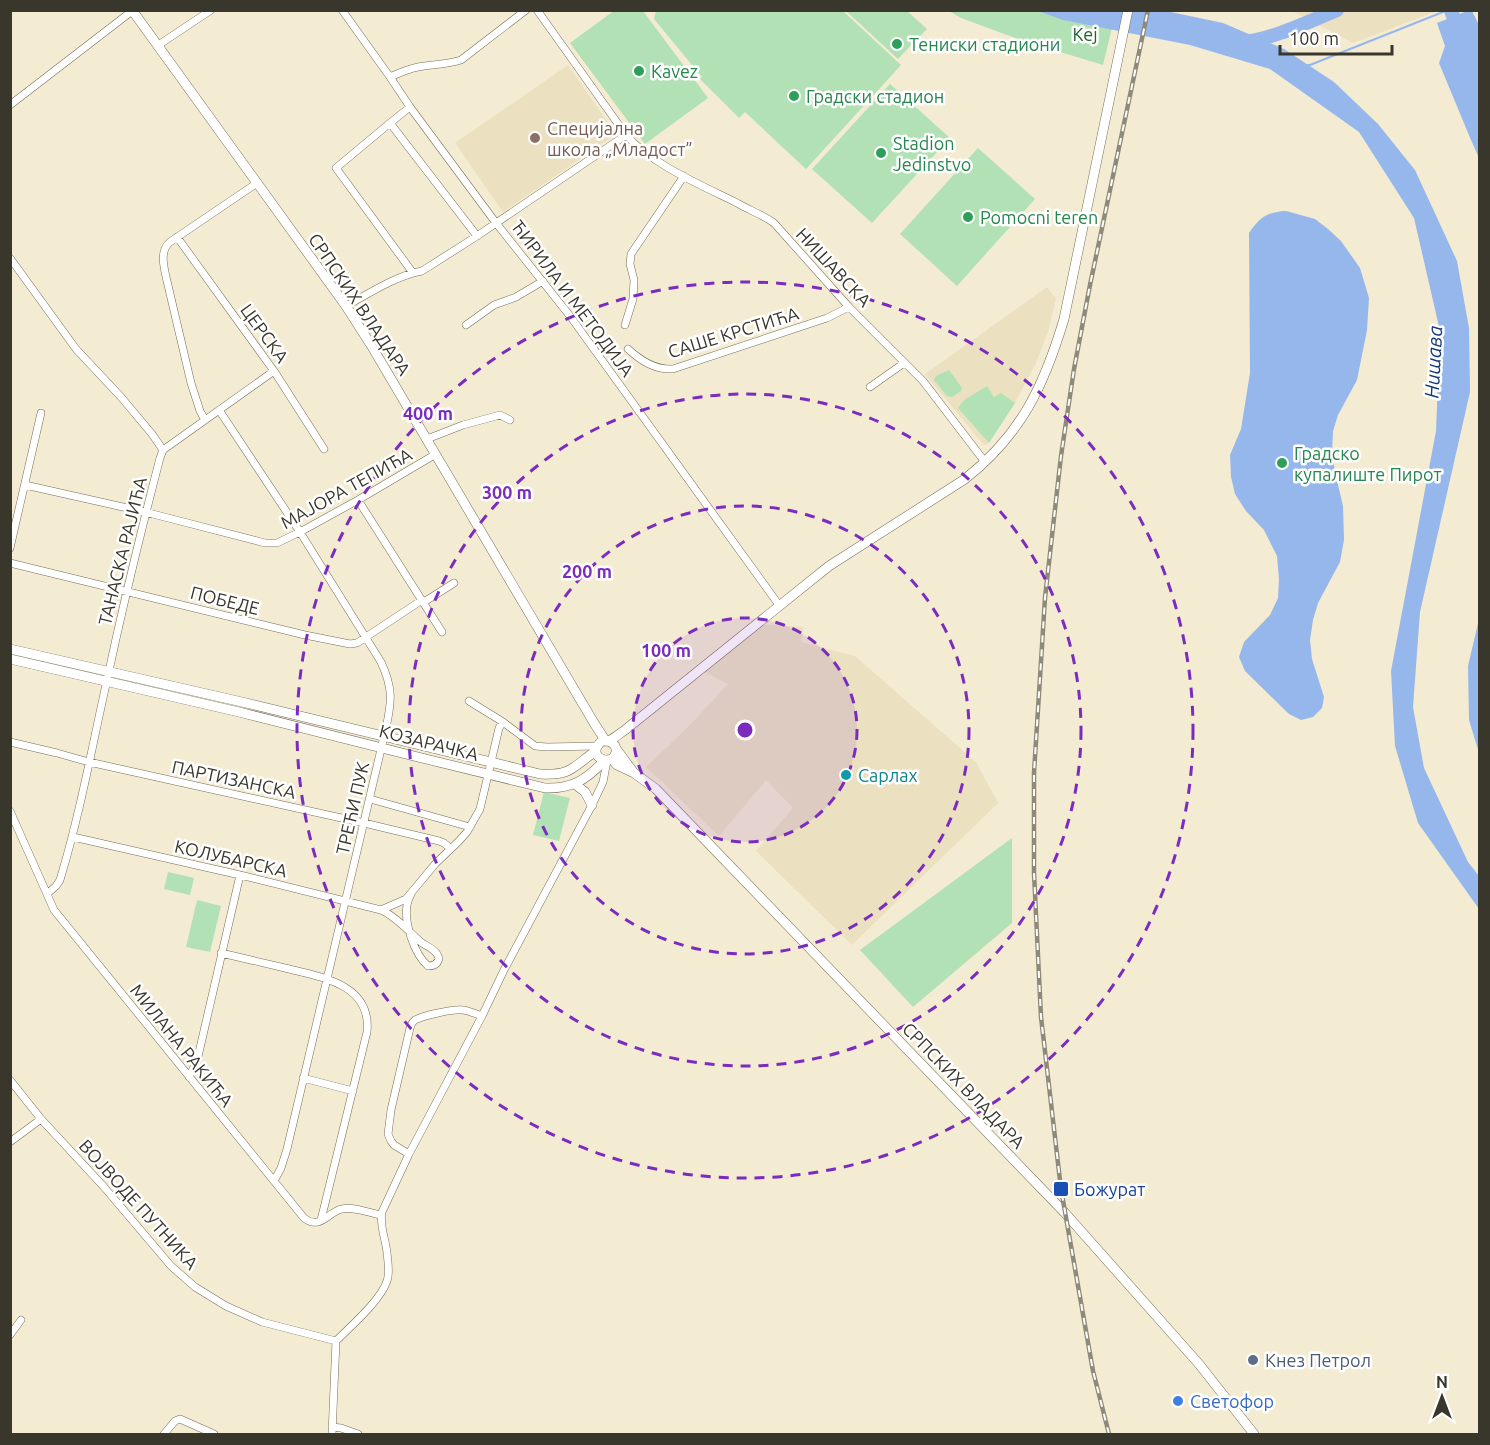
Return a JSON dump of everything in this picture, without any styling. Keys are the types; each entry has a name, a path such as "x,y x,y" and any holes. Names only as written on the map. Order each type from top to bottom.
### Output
{"street":[{"path":"157,46 211,10"},
{"name":"ЋИРИЛА И МЕТОДИЈА","path":"342,10 410,107 604,363 779,604"},
{"path":"390,77 418,67 449,64 461,60 526,10"},
{"name":"НИШАВСКА","path":"537,10 626,135 642,151 684,176 774,223 849,307 922,381 985,462"},
{"path":"358,1434 341,1428 332,1431 336,1341 374,1302 387,1280 388,1263 381,1215 409,1154 592,805 603,780 606,750 625,730 779,604 829,566 965,479 1007,439 1031,404 1045,375 1064,319 1128,10"},
{"path":"10,105 132,11"},
{"name":"СРПСКИХ ВЛАДАРА","path":"132,11 346,306 436,454 594,723 606,750 617,765 634,773 664,797 1060,1209 1200,1364 1254,1434"},
{"path":"410,107 336,168 412,273"},
{"path":"390,123 477,236"},
{"path":"346,306 383,286 422,271 626,135"},
{"path":"625,325 633,299 634,280 630,264 631,254 684,176"},
{"path":"205,420 191,383 164,267 164,248 257,183"},
{"name":"ЦЕРСКА","path":"177,237 274,371 324,449"},
{"path":"10,258 76,349 121,397 163,450 274,371"},
{"path":"466,325 494,305 516,297 543,281"},
{"name":"САШЕ КРСТИЋА","path":"628,349 653,366 678,368 827,318 849,307"},
{"path":"870,387 904,363"},
{"name":"ТРЕЋИ ПУК","path":"219,410 300,532 365,636 381,662 390,685 391,703 385,736 284,1160 274,1181"},
{"path":"10,548 41,413"},
{"path":"427,439 463,425 501,415 510,420"},
{"name":"ТАНАСКА РАЈИЋА","path":"46,894 60,880 73,837 145,512 163,450"},
{"name":"МАЈОРА ТЕПИЋА","path":"25,485 145,512 269,544 277,543 300,532 436,454"},
{"path":"357,500 442,632"},
{"name":"ПОБЕДЕ","path":"10,563 350,644 357,643 454,583"},
{"name":"КОЗАРАЧКА","path":"10,649 540,774 558,775 570,771 606,750"},
{"name":"КОЗАРАЧКА","path":"10,659 239,712 545,788 575,784 591,773 606,750"},
{"path":"469,701 503,722 535,746 606,750"},
{"path":"239,712 242,702"},
{"path":"491,761 499,728 503,722"},
{"name":"ПАРТИЗАНСКА","path":"10,742 89,762 364,823 438,841 450,848"},
{"name":"КОЛУБАРСКА","path":"381,910 406,899 435,863 459,841 470,827 480,809 491,761"},
{"path":"575,784 585,792 592,805"},
{"path":"370,799 470,827"},
{"name":"МИЛАНА РАКИЋА","path":"10,811 54,910 309,1222 321,1220"},
{"name":"КОЛУБАРСКА","path":"73,837 381,910 388,913 409,931 436,952 439,958 437,963 430,966 425,964 421,958 409,931 406,913 412,892"},
{"path":"189,1077 197,1061 240,875"},
{"path":"221,953 327,978 352,992 361,1002 366,1014 367,1032 321,1220 344,1208 381,1215"},
{"path":"409,1154 394,1144 388,1134 412,1023 424,1017 458,1010 482,1016"},
{"path":"303,1078 353,1091"},
{"name":"ВОЈВОДЕ ПУТНИКА","path":"10,1080 41,1119 104,1187 171,1266 195,1287 226,1306 262,1322 336,1341"},
{"path":"10,1142 41,1119"},
{"path":"10,1335 21,1320"},
{"path":"164,1434 173,1423 180,1419 214,1434"}],"shaded area":[{"path":"1292,11 1437,11 1353,43"},
{"name":"Специјална школа „Младост”","path":"568,65 616,134 503,212 455,143"},
{"path":"1047,287 1056,298 1048,332 1036,363 1015,403 987,445 984,445 925,374"},
{"path":"760,624 804,627 801,642 855,656 976,762 998,803 852,945 756,851 793,808 766,780 719,836 646,767 728,684 703,671"}],"green space":[{"name":"Kavez","path":"615,10 643,11 708,98 645,144 570,43"},
{"name":"Градски стадион","path":"656,10 843,11 901,65 806,169 745,112 739,118 700,79 702,77 654,19"},
{"name":"Тениски стадиони","path":"846,11 907,11 927,29 898,59"},
{"name":"Кеј","path":"949,11 1116,11 1103,65 1018,39 961,18"},
{"name":"Stadion Jedinstvo","path":"890,84 950,138 872,223 812,169"},
{"name":"Pomocni teren","path":"978,148 1035,199 957,286 900,234"},
{"path":"949,370 962,388 952,397 947,396 934,380 936,376"},
{"path":"987,386 994,397 1001,393 1015,403 989,443 958,408 964,400"},
{"path":"544,792 570,798 559,841 533,835"},
{"path":"1012,838 1012,923 913,1007 860,950"},
{"path":"168,872 194,878 190,895 164,889"},
{"path":"197,900 221,906 210,952 186,947"}],"water":[{"path":"1038,11 1166,11 1223,23 1284,49 1334,82 1378,124 1415,170 1457,261 1469,328 1470,392 1420,612 1413,707 1424,768 1468,862 1479,876 1479,909 1418,823 1395,746 1391,671 1436,431 1440,331 1414,218 1359,132 1270,69 1190,45 1063,20"},
{"path":"1472,11 1479,25 1479,158 1439,63 1445,46 1437,23"},
{"name":"Градско купалиште Пирот","path":"1286,211 1315,219 1341,241 1360,268 1369,298 1367,330 1357,380 1338,415 1333,431 1332,452 1343,506 1344,540 1340,562 1318,603 1310,640 1312,659 1324,697 1322,708 1313,717 1301,720 1289,714 1245,671 1239,657 1244,642 1270,615 1278,598 1279,579 1277,556 1264,530 1246,511 1235,494 1231,477 1230,455 1241,429 1250,373 1249,233 1264,216"},
{"path":"1479,619 1479,753 1469,720 1468,666"}],"waterway":[{"path":"1242,42 1278,34 1337,10"},
{"path":"1306,65 1448,10"},
{"path":"1451,10 1453,16"}],"railway":[{"path":"1109,1434 1093,1371 1061,1189 1041,1017 1034,873 1034,773 1045,598 1061,456 1090,285 1148,10"}],"place":[{"name":"Тениски стадиони","path":"897,44"},
{"name":"Kavez","path":"639,71"},
{"name":"Градски стадион","path":"794,96"},
{"name":"Специјална школа „Младост”","path":"535,138"},
{"name":"Stadion Jedinstvo","path":"881,153"},
{"name":"Pomocni teren","path":"968,217"},
{"name":"Градско купалиште Пирот","path":"1282,463"},
{"name":"Сарлах","path":"846,775"},
{"name":"Божурат","path":"1061,1189"},
{"name":"Кнез Петрол","path":"1253,1360"},
{"name":"Светофор","path":"1178,1401"}],"water label":[{"name":"Нишава","path":"1433,362"}]}
